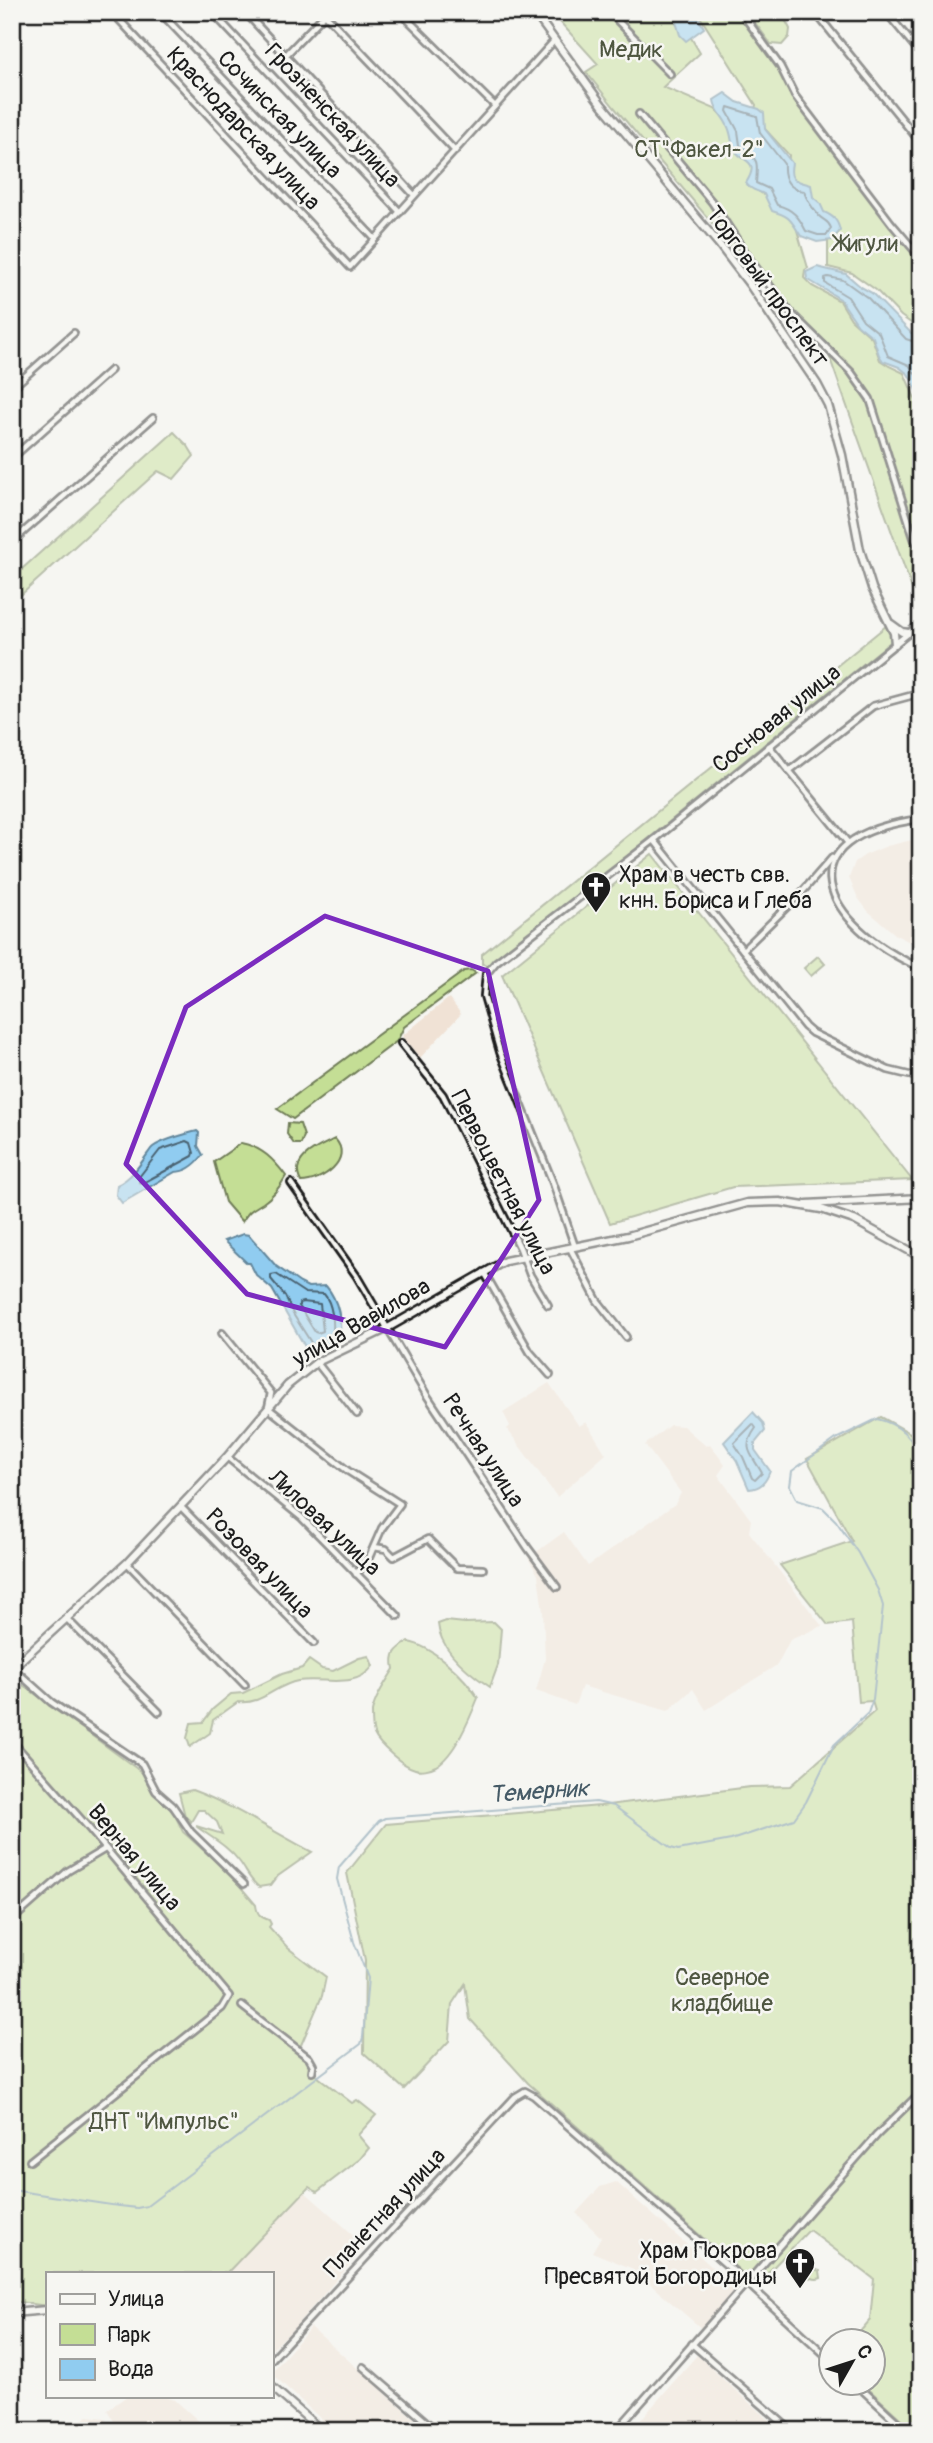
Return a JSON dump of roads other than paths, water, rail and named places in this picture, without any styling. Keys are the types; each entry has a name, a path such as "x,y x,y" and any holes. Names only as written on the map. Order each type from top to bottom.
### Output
{"street":[{"name":"Краснодарская улица","path":"112,12 350,267 375,239"},
{"name":"Сочинская улица","path":"160,12 375,239"},
{"name":"Грозненская улица","path":"212,12 400,212"},
{"path":"245,12 414,195"},
{"path":"400,12 495,106"},
{"name":"Торговый проспект","path":"534,12 619,126 718,243 766,307 817,384 828,405 839,444 860,550 872,588 894,633 895,643"},
{"path":"609,12 670,74"},
{"path":"741,12 780,66 795,96 921,258"},
{"path":"815,12 921,142"},
{"path":"886,12 921,54"},
{"path":"286,54 325,13 455,152"},
{"path":"375,239 554,41"},
{"path":"639,114 712,202 751,261 790,312 851,372 870,400 914,538 921,552"},
{"path":"914,135 921,129"},
{"path":"12,388 74,333"},
{"path":"12,458 111,370"},
{"path":"12,542 153,418"},
{"path":"890,623 908,633"},
{"name":"Сосновая улица","path":"573,1247 553,1183 500,1052 484,996 486,974 496,962 654,840 921,623"},
{"path":"789,771 873,706 921,693"},
{"path":"769,746 848,843"},
{"path":"743,950 848,843 881,826 921,819"},
{"path":"654,840 812,1033 888,1070 921,1078"},
{"path":"837,852 829,875 831,888 847,916 867,939 921,968"},
{"name":"Первоцветная улица","path":"401,1043 443,1095 520,1248 522,1258 548,1305"},
{"name":"Речная улица","path":"291,1183 356,1275 386,1329 512,1525 557,1587"},
{"name":"улица Вавилова","path":"794,1204 921,1198"},
{"name":"улица Вавилова","path":"13,1669 127,1563 181,1507 288,1385 317,1362 386,1329 505,1261 628,1236 747,1203 780,1202 821,1209 854,1220 921,1257"},
{"path":"573,1247 597,1300 626,1337"},
{"path":"484,1272 530,1352 550,1375"},
{"path":"222,1334 271,1393 268,1408 348,1471 400,1504 382,1528 367,1562 356,1574"},
{"path":"317,1362 357,1414"},
{"name":"Лиловая улица","path":"226,1457 301,1517 398,1616"},
{"name":"Розовая улица","path":"181,1507 314,1643"},
{"path":"374,1547 386,1549 394,1557 428,1539 457,1568 484,1569"},
{"path":"127,1563 245,1685"},
{"path":"66,1618 159,1712"},
{"path":"13,1669 51,1702 142,1765 156,1791 173,1806 191,1832 244,1884"},
{"name":"Верная улица","path":"12,1741 65,1799 229,1996 222,2008 30,2161"},
{"path":"12,1920 68,1871 105,1849"},
{"path":"242,2006 309,2058 313,2065 312,2072"},
{"name":"Планетная улица","path":"273,2358 515,2097 525,2091 534,2096 747,2283"},
{"path":"616,2431 877,2135 921,2092"},
{"path":"747,2283 818,2349"},
{"path":"12,2312 46,2310"},
{"path":"692,2344 792,2431"},
{"path":"363,2367 437,2431"},
{"path":"273,2388 322,2431"},
{"path":"871,2398 907,2431"}],"water":[{"path":"673,12 695,12 704,28 686,41 680,35"},
{"path":"725,93 737,102 764,113 765,129 792,163 791,174 795,180 811,185 813,197 824,212 838,224 840,231 832,240 817,242 801,236 790,220 772,211 764,194 746,183 751,165 733,147 728,128 714,100"},
{"path":"817,267 846,274 872,293 911,333 921,338 921,408 908,374 883,361 873,337 858,325 840,299 807,279 806,272"},
{"path":"197,1131 198,1146 203,1155 197,1161 122,1203 116,1195 117,1185 132,1174 154,1146"},
{"path":"243,1234 249,1235 276,1266 300,1283 308,1287 326,1286 334,1298 338,1312 339,1340 312,1355 308,1352 272,1289 256,1275 250,1263 224,1241"},
{"path":"753,1412 763,1423 765,1431 755,1443 755,1450 770,1471 762,1484 749,1489 737,1461 724,1442"}],"waterway":[{"name":"Темерник","path":"12,2190 111,2205 137,2208 147,2206 361,2044 368,1978 354,1942 337,1879 339,1867 379,1821 385,1818 596,1802 614,1806 671,1848 678,1850 731,1840 794,1819 806,1802 834,1745 868,1713 873,1699 883,1606 878,1590 858,1553 836,1521 823,1508 797,1500 790,1486 792,1471 836,1439 877,1419 893,1425 905,1434 915,1446 921,1462"}],"place":[{"name":"Храм в честь свв. кнн. Бориса и Глеба","path":"596,914"},
{"name":"Храм Покрова Пресвятой Богородицы","path":"800,2290"}],"park label":[{"name":"Медик","path":"631,49"},
{"name":"СТ\"Факел-2\"","path":"699,149"},
{"name":"Жигули","path":"866,243"},
{"name":"Северное кладбище","path":"722,1990"},
{"name":"ДНТ \"Импульс\"","path":"164,2121"}]}
